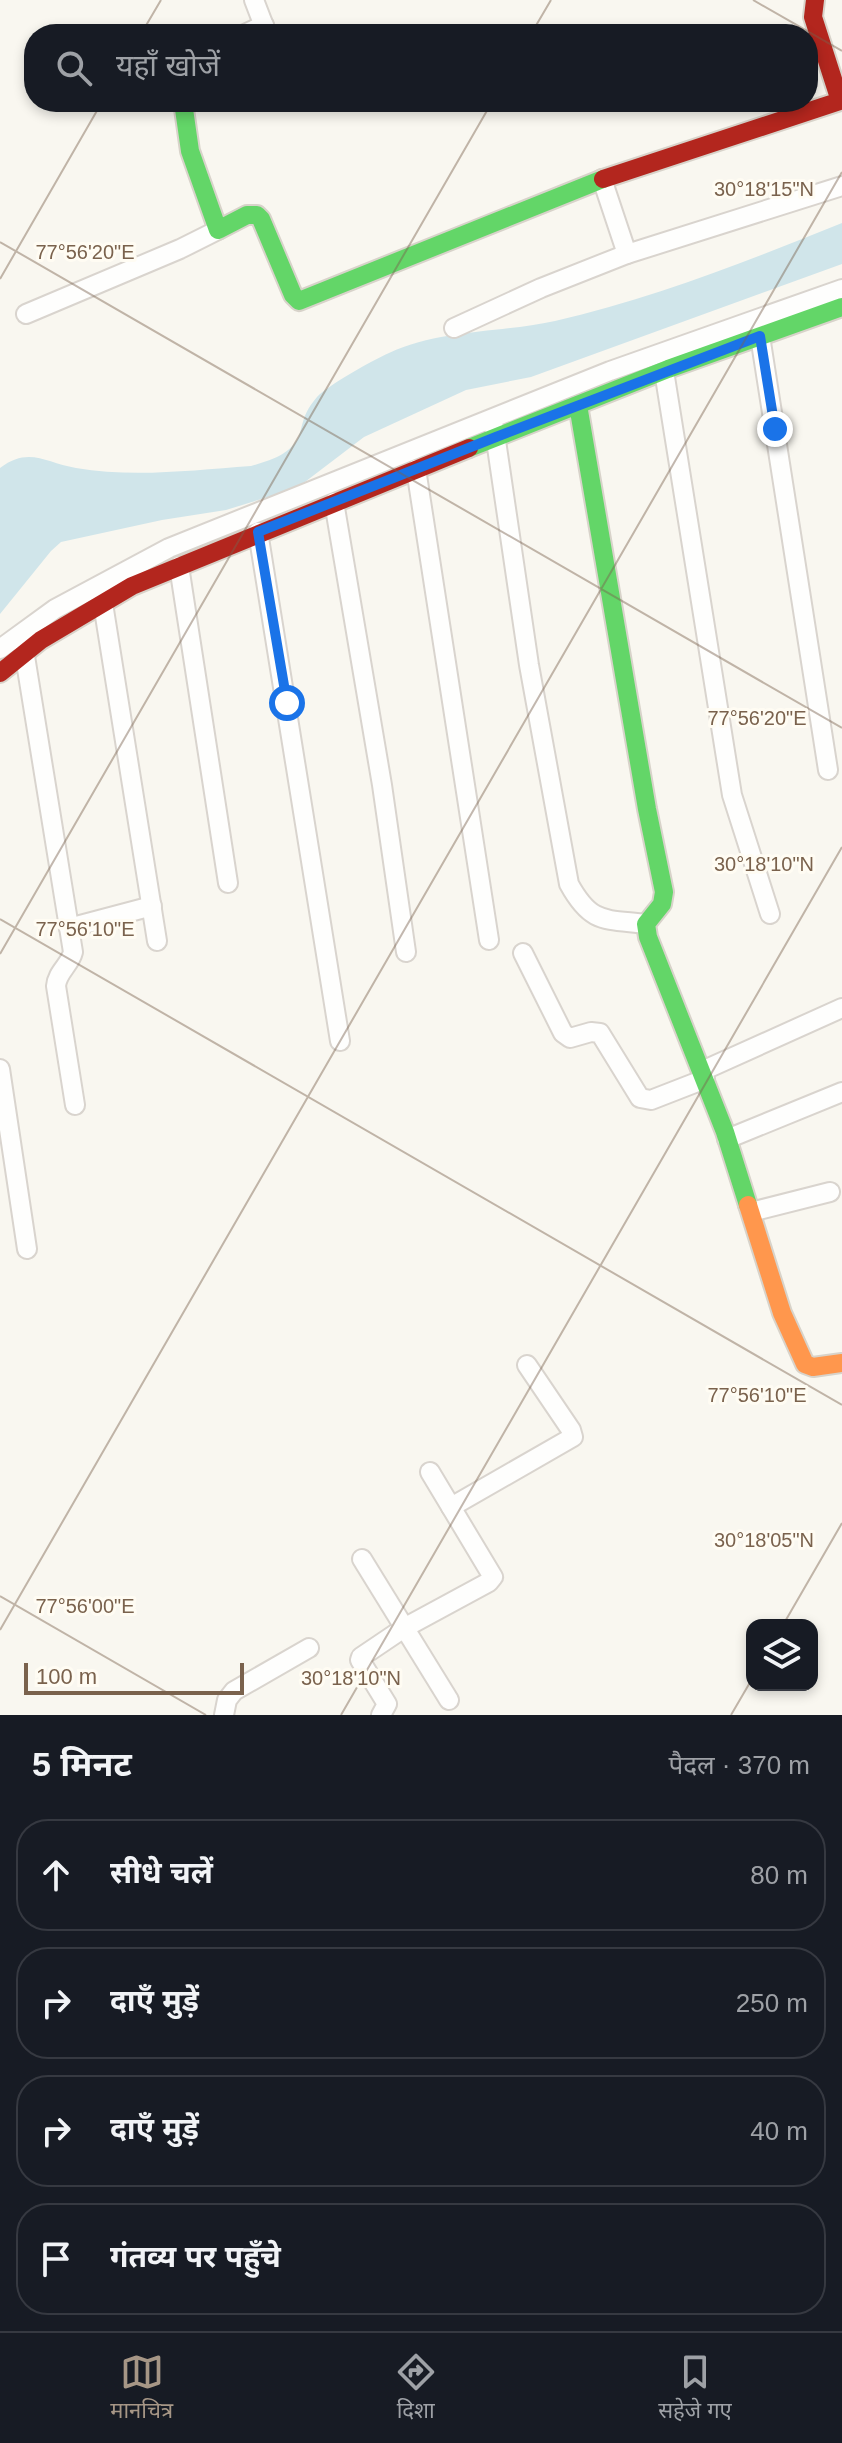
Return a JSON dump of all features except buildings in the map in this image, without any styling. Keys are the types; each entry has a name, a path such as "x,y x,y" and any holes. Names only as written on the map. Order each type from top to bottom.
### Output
{"street":[{"path":"254,0 264,24"},
{"path":"815,0 815,24"},
{"path":"818,33 841,104 818,111"},
{"path":"183,112 187,149 218,230"},
{"path":"26,314 180,249 247,215 257,215 261,219 293,295 299,301 602,179 816,112"},
{"path":"602,179 627,254"},
{"path":"454,328 541,288 627,254 842,186"},
{"path":"0,649 21,633 101,593 179,566 496,437 840,304"},
{"path":"0,673 101,593 169,548 610,371 840,304"},
{"path":"760,336 828,770"},
{"path":"664,371 732,795 770,914"},
{"path":"578,405 664,892 662,904 646,924 648,937 704,1075 782,1313 801,1358 813,1367 842,1363"},
{"path":"493,417 529,665 569,884 591,915 646,924"},
{"path":"416,469 489,940"},
{"path":"334,502 382,785 406,952"},
{"path":"258,532 340,1041"},
{"path":"179,566 228,883"},
{"path":"101,593 157,941"},
{"path":"21,633 69,928 72,957 57,978 56,986 75,1105"},
{"path":"69,928 152,906"},
{"path":"523,953 563,1033 570,1038 591,1032 600,1033 640,1098 651,1100 842,1008"},
{"path":"0,1069 27,1249"},
{"path":"727,1139 842,1092"},
{"path":"751,1212 830,1192"},
{"path":"451,1507 573,1437 527,1365"},
{"path":"381,1715 387,1704 361,1657 404,1628 492,1580 492,1574 430,1472"},
{"path":"362,1559 449,1700"},
{"path":"224,1715 227,1700 234,1691 309,1648"}],"shaded area":[{"path":"842,223 842,264 531,377 466,390 364,437 297,488 226,510 61,542 0,614 0,468 10,461 29,457 76,468 120,472 251,466 289,450 298,437 309,408 322,392 389,353 450,335 534,325 592,312 736,265"}],"traffic: fast":[{"path":"184,112 190,151 218,230 247,215 257,215 293,295 299,301 603,179"},
{"path":"469,448 668,369 842,307"},
{"path":"578,405 664,892 662,904 646,924 648,937 725,1132 748,1205"}],"traffic: slow":[{"path":"748,1205 782,1313 805,1364 813,1367 842,1363"}],"traffic: jam":[{"path":"815,0 815,24"},
{"path":"818,33 840,101 818,108"},
{"path":"603,179 807,112"},
{"path":"0,673 41,640 132,586 469,448"}],"route":[{"path":"287,703 258,532 668,369 760,336 775,429"}]}
